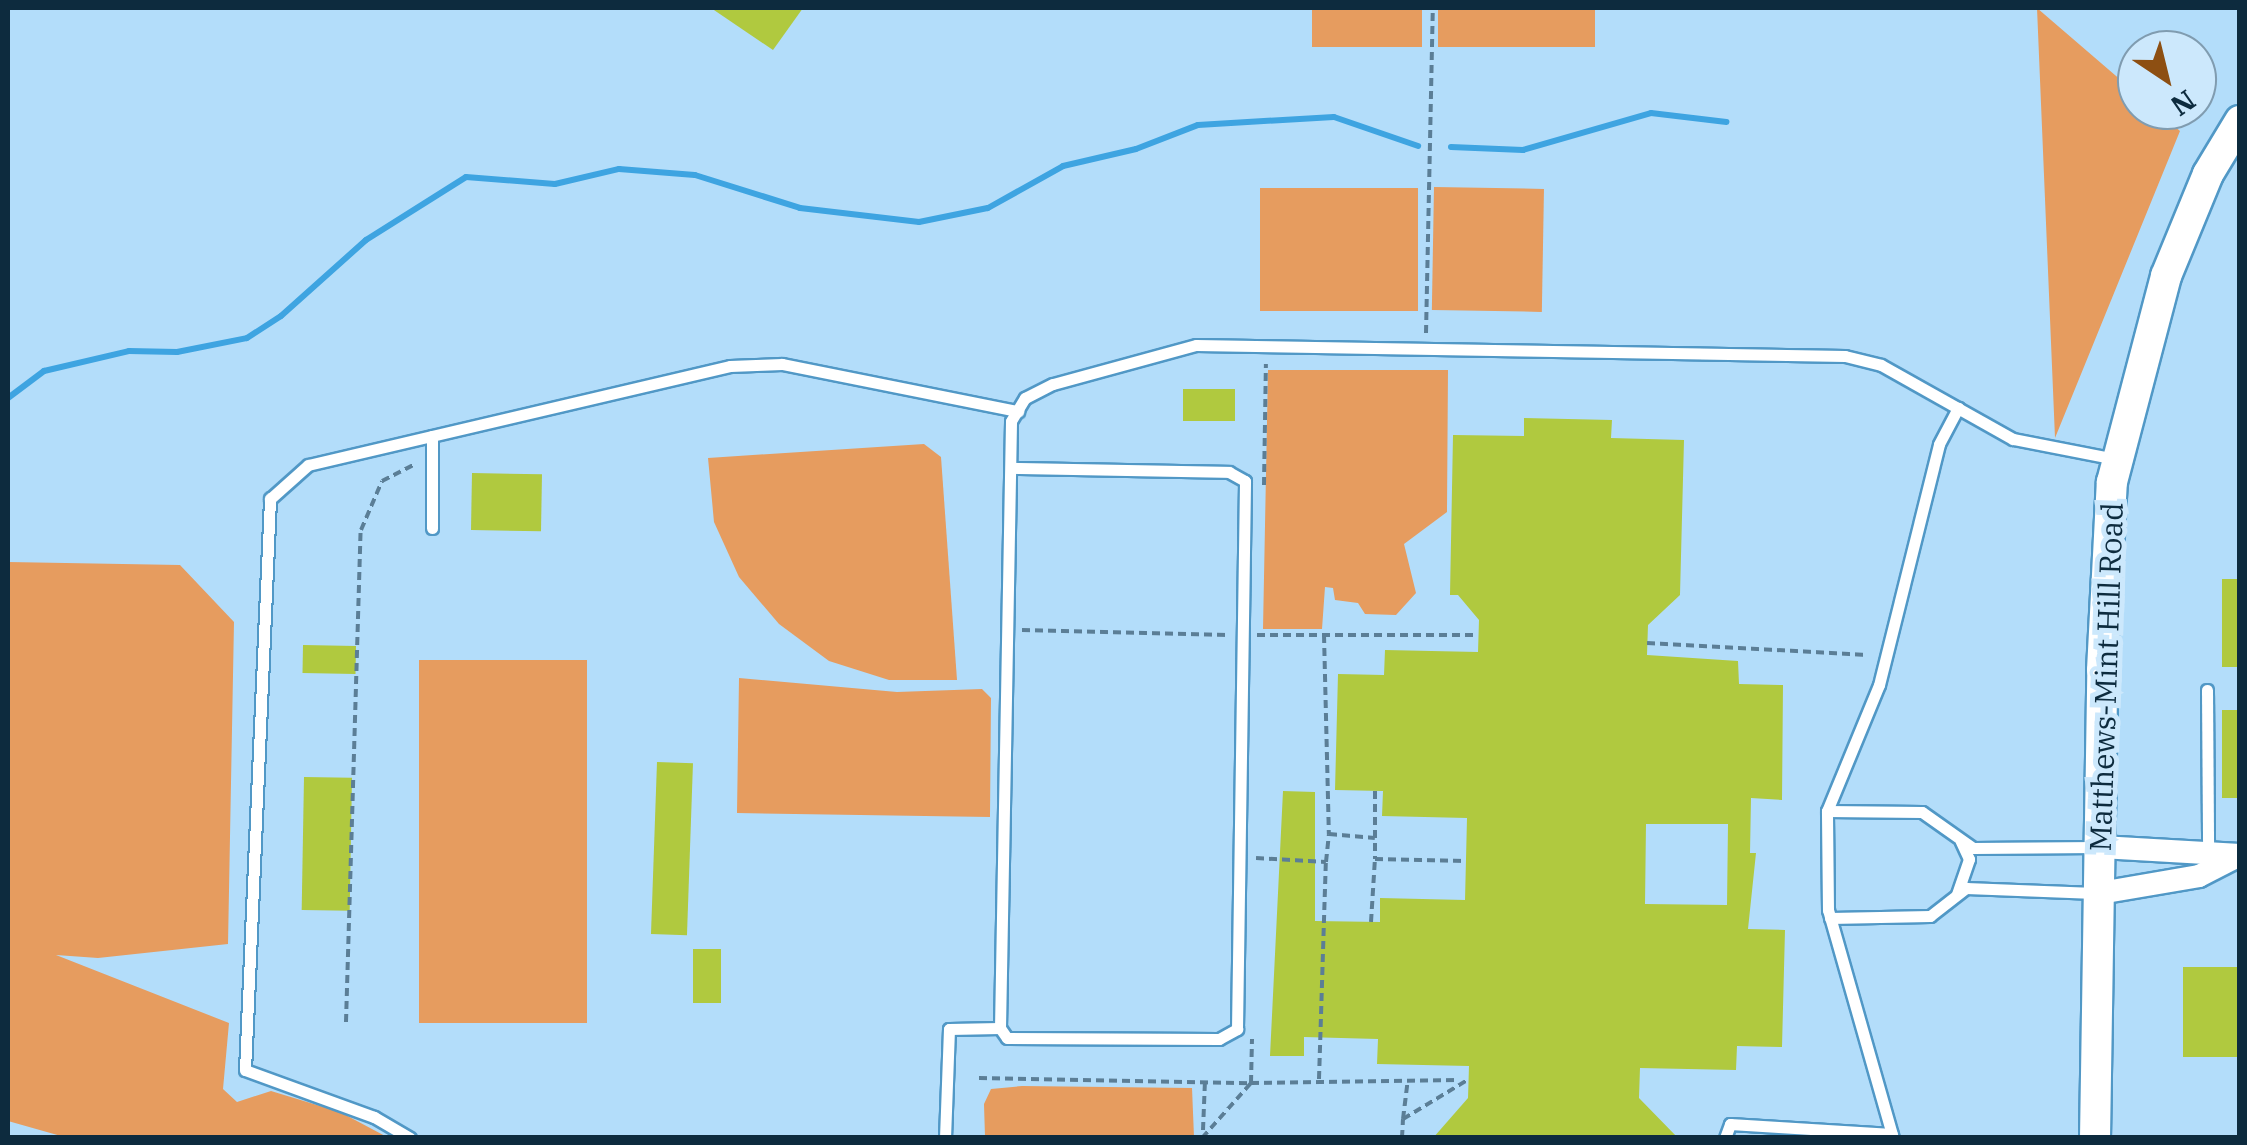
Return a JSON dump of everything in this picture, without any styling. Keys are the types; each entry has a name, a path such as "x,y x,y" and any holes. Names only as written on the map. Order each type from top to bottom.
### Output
{"street":[{"name":"Matthews-Mint Hill Road","path":"2096,1138 2107,540 2117,459 2166,276 2208,174 2240,121"},
{"path":"2101,847 2240,855"},
{"path":"2100,893 2199,876 2240,855"}],"lane":[{"path":"1011,468 1229,472 1245,481 1238,1029 1229,1037 1200,1039 1007,1038 1000,1028 1011,468 1018,411 1025,398 1053,384 1196,345 1845,356 1881,366 2013,439 2117,459"},
{"path":"410,1138 374,1117 245,1070 270,498 308,464 730,366 782,364 1018,411"},
{"path":"1725,1138 1730,1124 1795,1133 1892,1136 1830,918 1827,811 1888,656 1939,444 1958,408"},
{"path":"432,436 432,528"},
{"path":"2207,690 2208,851"},
{"path":"1827,811 1922,812 1961,842 1969,859 1956,895"},
{"path":"1961,842 2101,847"},
{"path":"1830,918 1913,920 1930,916 1966,888 2100,893"},
{"path":"945,1138 949,1029 1000,1028"}],"path":[{"path":"1426,348 1433,8"},
{"path":"346,1022 361,530 382,481 432,456"},
{"path":"1319,1080 1329,834 1324,635"},
{"path":"1647,642 1888,656"},
{"path":"1371,922 1374,791"},
{"path":"1329,834 1375,838"},
{"path":"1256,858 1326,862"},
{"path":"1375,859 1466,861"},
{"path":"979,1078 1407,1084 1468,1079"},
{"path":"1404,1119 1458,1080"},
{"path":"1202,1138 1204,1081"},
{"path":"1203,1130 1251,1083"},
{"path":"1402,1138 1407,1084"}],"shaded area":[{"path":"1312,8 1422,8 1422,47 1312,47"},
{"path":"1438,8 1595,8 1595,47 1438,47"},
{"path":"2037,8 2117,77 2117,130 2180,131 2055,438"},
{"path":"1434,187 1544,189 1542,312 1432,310"},
{"path":"1260,188 1418,188 1418,311 1260,311"},
{"path":"1268,370 1448,370 1447,512 1404,544 1416,593 1396,615 1365,614 1358,603 1335,600 1333,588 1325,587 1322,629 1263,629"},
{"path":"924,444 941,457 957,680 889,680 829,661 779,624 739,577 714,522 708,458"},
{"path":"8,562 180,565 234,622 228,944 98,958 56,955 229,1023 223,1089 237,1102 271,1091 340,1112 387,1137 68,1138 8,1121"},
{"path":"419,660 587,660 587,1023 419,1023"},
{"path":"739,678 897,692 982,689 991,698 990,817 737,813"},
{"path":"1192,1088 1194,1137 985,1137 984,1104 991,1089"}],"building":[{"path":"711,8 803,8 773,50"},
{"path":"1183,389 1235,389 1235,421 1183,421"},
{"path":"1524,418 1612,420 1611,438 1684,440 1680,595 1648,625 1647,655 1738,661 1739,684 1783,685 1782,800 1751,798 1750,853 1756,853 1748,929 1785,930 1782,1047 1737,1046 1736,1070 1640,1068 1639,1098 1678,1138 1433,1138 1468,1098 1469,1066 1377,1064 1378,1039 1304,1037 1304,1056 1270,1056 1283,791 1315,792 1315,921 1380,922 1380,898 1465,900 1467,818 1382,816 1383,791 1335,790 1338,674 1384,675 1385,650 1478,652 1479,620 1458,595 1450,595 1453,435 1524,436","holes":["1646,824 1728,824 1727,905 1645,904"]},
{"path":"472,473 542,474 541,531 471,530"},
{"path":"2222,579 2240,579 2240,667 2222,667"},
{"path":"303,645 356,646 356,674 303,673"},
{"path":"2222,710 2240,710 2240,798 2222,798"},
{"path":"657,762 693,763 687,935 651,934"},
{"path":"304,777 352,778 350,911 302,910"},
{"path":"693,949 721,949 721,1003 693,1003"},
{"path":"2183,967 2240,967 2240,1057 2183,1057"}],"waterway":[{"path":"1451,147 1523,150 1651,113 1726,122"},
{"path":"8,398 44,371 129,351 177,352 247,338 281,316 366,240 466,177 555,184 619,169 695,175 800,208 919,222 988,208 1063,166 1136,149 1198,125 1334,117 1418,146"}]}
